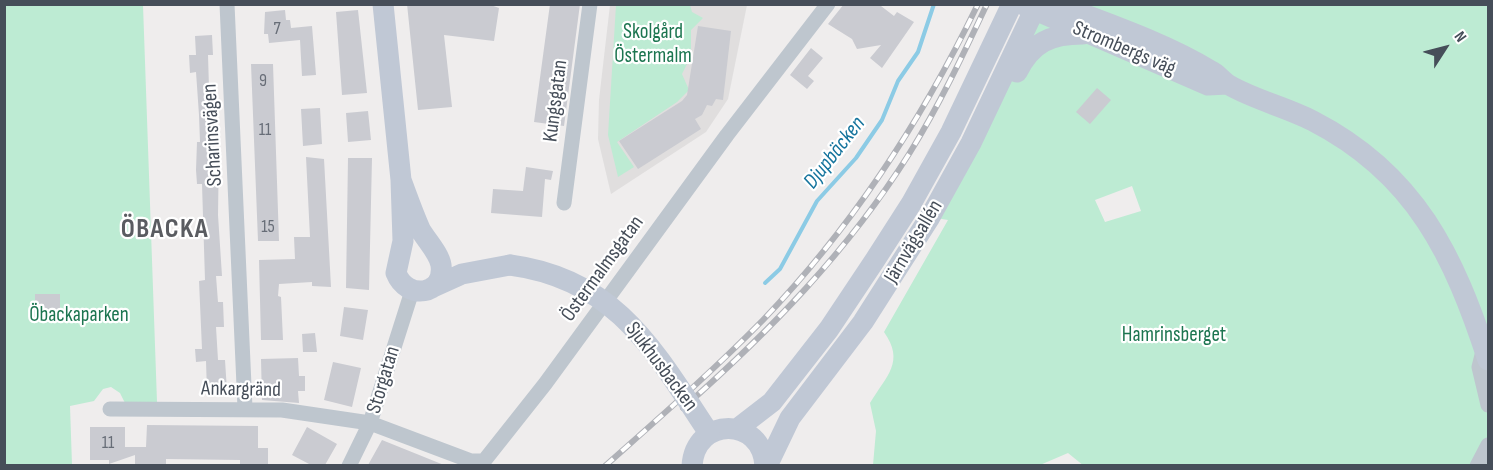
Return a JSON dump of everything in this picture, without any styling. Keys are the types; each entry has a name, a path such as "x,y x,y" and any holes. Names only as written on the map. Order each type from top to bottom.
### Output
{"street":[{"name":"Scharinsvägen","path":"227,4 245,408"},
{"path":"382,4 401,180 402,252"},
{"name":"Kungsgatan","path":"564,203 590,4"},
{"name":"Östermalmsgatan","path":"370,423 471,461 484,461 490,456 727,135 828,4"},
{"name":"Järnvägsallén","path":"737,429 772,402 829,329 875,260 911,204 951,132 1012,4"},
{"name":"Strombergs väg","path":"1056,4 1208,85 1227,84 1313,121 1359,150 1394,182 1431,226 1469,301 1486,353"},
{"path":"971,143 1002,101 1029,51 1059,34 1096,27 1081,4"},
{"name":"Järnvägsallén","path":"766,465 790,418 848,343 896,273 930,217 971,143 1031,7"},
{"name":"Strombergs väg","path":"1031,7 1096,27"},
{"path":"401,180 421,230 444,260"},
{"path":"422,289 403,286 396,273 396,261 402,252 414,246 444,260"},
{"name":"Sjukhusbacken","path":"422,289 444,260 510,265 565,278 591,291 614,309 646,342 709,434"},
{"name":"Storgatan","path":"349,465 370,423 422,289"},
{"path":"1486,353 1479,367 1488,405"},
{"name":"Ankargränd","path":"110,409 245,408 282,410 370,423"},
{"path":"691,462 700,441 709,434 719,429 737,429 746,432 760,445 766,465"},
{"path":"1477,465 1488,445"},
{"path":"1482,465 1488,464"}],"shaded area":[{"path":"610,5 747,5 728,99 706,132 611,194 598,139 599,100"}],"green space":[{"name":"Öbackaparken","path":"4,5 143,5 157,402 125,403 120,393 111,387 103,389 94,401 70,406 72,465 5,465"},
{"name":"Skolgård Östermalm","path":"616,5 690,5 692,12 703,18 691,30 691,56 682,74 689,90 677,102 617,142 634,167 618,177 608,135"},
{"name":"Hamrinsberget","path":"1037,5 1488,5 1488,465 1084,466 1068,453 1040,465 873,465 876,431 870,403 887,376 893,360 893,352 884,332 948,220 930,217","holes":["1132,186 1141,211 1105,222 1095,200"]}],"building":[{"path":"407,4 488,4 499,8 494,41 444,35 452,107 418,110"},
{"path":"550,4 580,4 564,126 534,122"},
{"path":"844,4 881,6 894,16 897,12 914,22 882,68 870,58 881,45 857,49 852,39 828,24"},
{"path":"285,10 286,20 290,20 291,28 312,26 316,75 302,76 300,40 269,43 268,34 264,34 265,12"},
{"path":"358,10 367,93 342,95 336,12"},
{"path":"698,26 731,31 723,100 716,99 712,106 707,105 702,115 695,119 701,129 638,169 619,141 682,101 687,95"},
{"path":"212,35 213,55 208,55 209,88 215,88 214,148 219,148 218,215 222,276 216,276 218,302 223,302 224,327 216,327 218,360 225,360 227,391 207,392 206,361 196,362 195,349 202,349 199,281 205,280 202,184 197,184 196,170 197,142 200,142 196,72 190,73 189,55 196,55 195,36"},
{"path":"811,48 823,58 808,76 814,81 807,89 790,75"},
{"path":"251,64 273,64 279,241 258,241"},
{"path":"1097,88 1111,100 1090,124 1076,112"},
{"path":"320,108 322,144 303,146 301,109"},
{"path":"368,111 371,140 348,142 346,113"},
{"path":"306,157 324,159 331,287 312,286 312,282 279,284 278,296 281,297 283,340 261,340 259,260 295,259 294,237 310,237"},
{"path":"348,158 372,158 369,290 346,288"},
{"path":"526,167 553,171 551,180 545,179 542,217 491,213 493,189 523,191"},
{"path":"35,294 60,294 60,316 35,316"},
{"path":"344,307 368,310 363,340 340,336"},
{"path":"315,333 317,352 303,352 302,334"},
{"path":"298,358 299,376 305,376 305,391 298,391 299,403 262,400 261,359"},
{"path":"333,362 361,368 352,407 324,400"},
{"path":"147,425 258,426 258,448 268,448 268,465 240,465 240,460 166,459 166,465 135,465 135,455 109,464 109,460 90,460 90,427 125,427 125,447 146,447"},
{"path":"307,427 337,444 325,465 311,465 292,455"},
{"path":"382,440 444,465 368,465"}],"waterway":[{"name":"Djupbäcken","path":"765,283 780,269 817,201 856,158 882,120 898,81 918,52 934,4"}],"railway":[{"path":"605,466 744,339 826,248 883,171 909,130 978,4"},
{"path":"683,408 776,320 860,224 920,136 987,4"}],"district":[{"name":"ÖBACKA","path":"165,230"}]}
